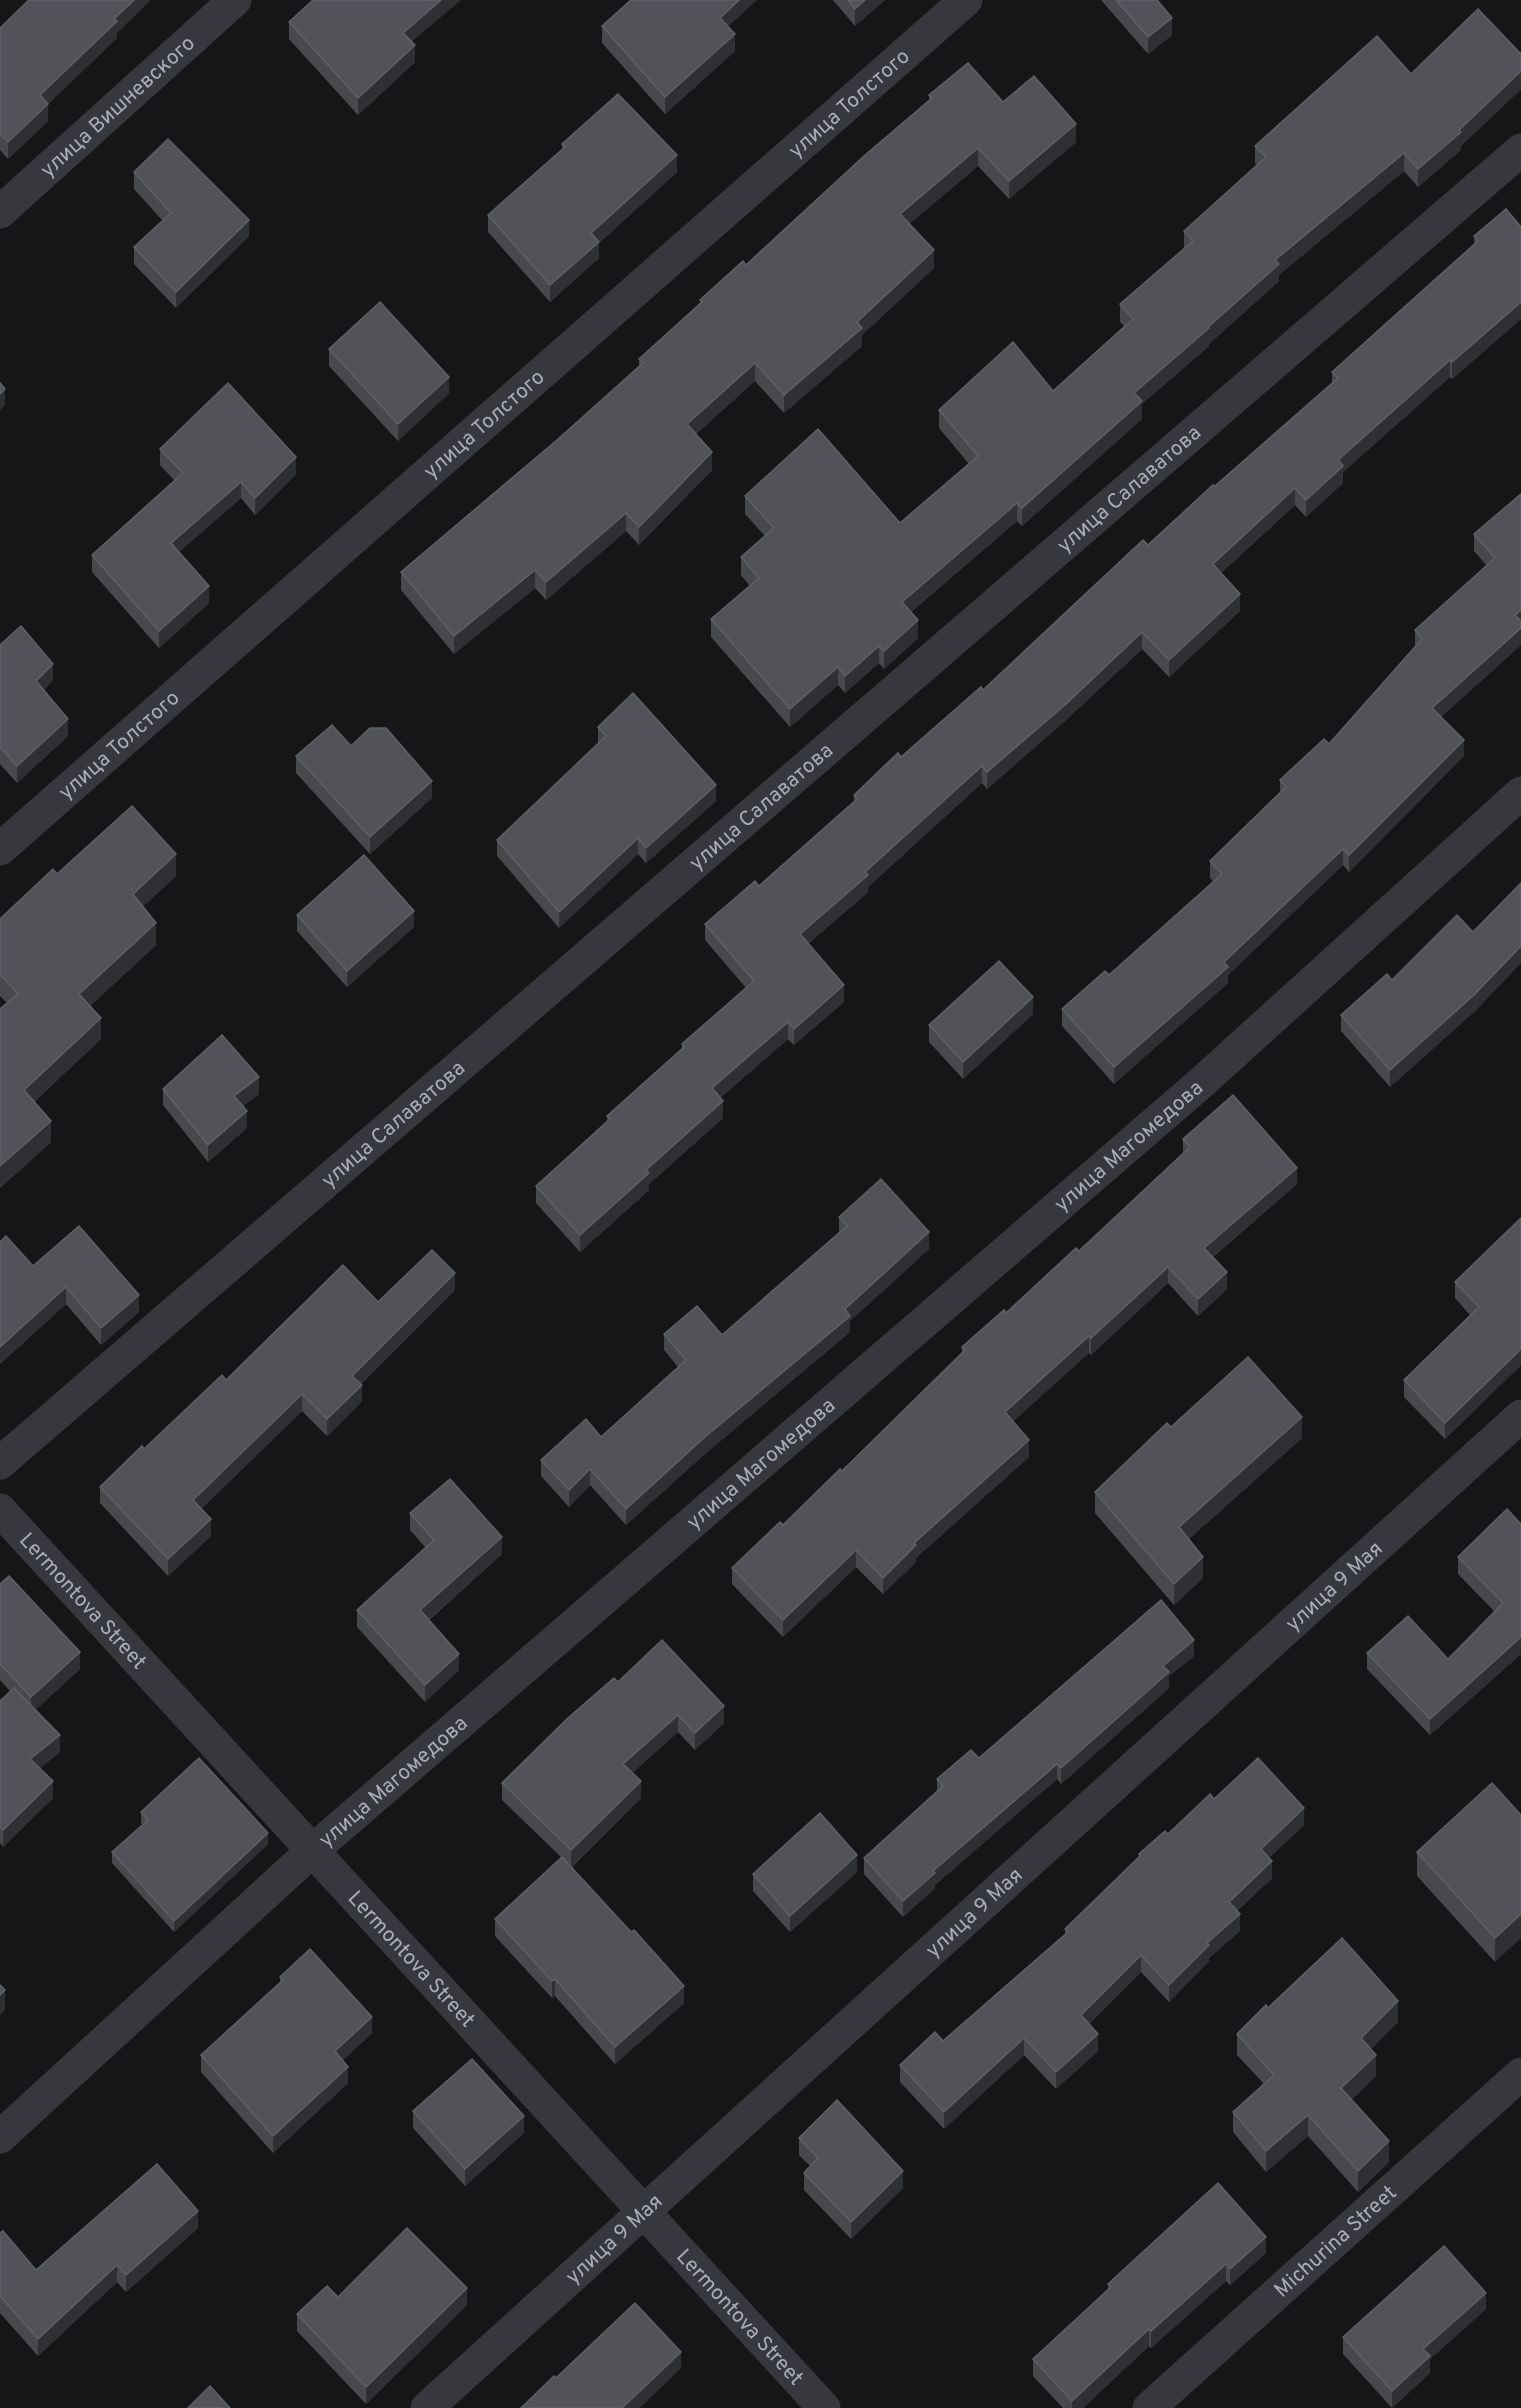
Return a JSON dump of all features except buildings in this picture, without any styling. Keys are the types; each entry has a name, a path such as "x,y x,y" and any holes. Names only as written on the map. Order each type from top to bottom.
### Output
{"street":[{"name":"улица Вишневского","path":"0,212 234,0"},
{"name":"улица Толстого","path":"0,849 966,0"},
{"name":"улица Салаватова","path":"0,1463 1521,150"},
{"name":"улица Магомедова","path":"0,2137 312,1851 1202,1082 1521,792"},
{"name":"улица 9 Мая","path":"427,2408 1521,1416"},
{"name":"Lermontova Street","path":"0,1510 824,2408"},
{"name":"Michurina Street","path":"1149,2408 1521,2074"}]}
